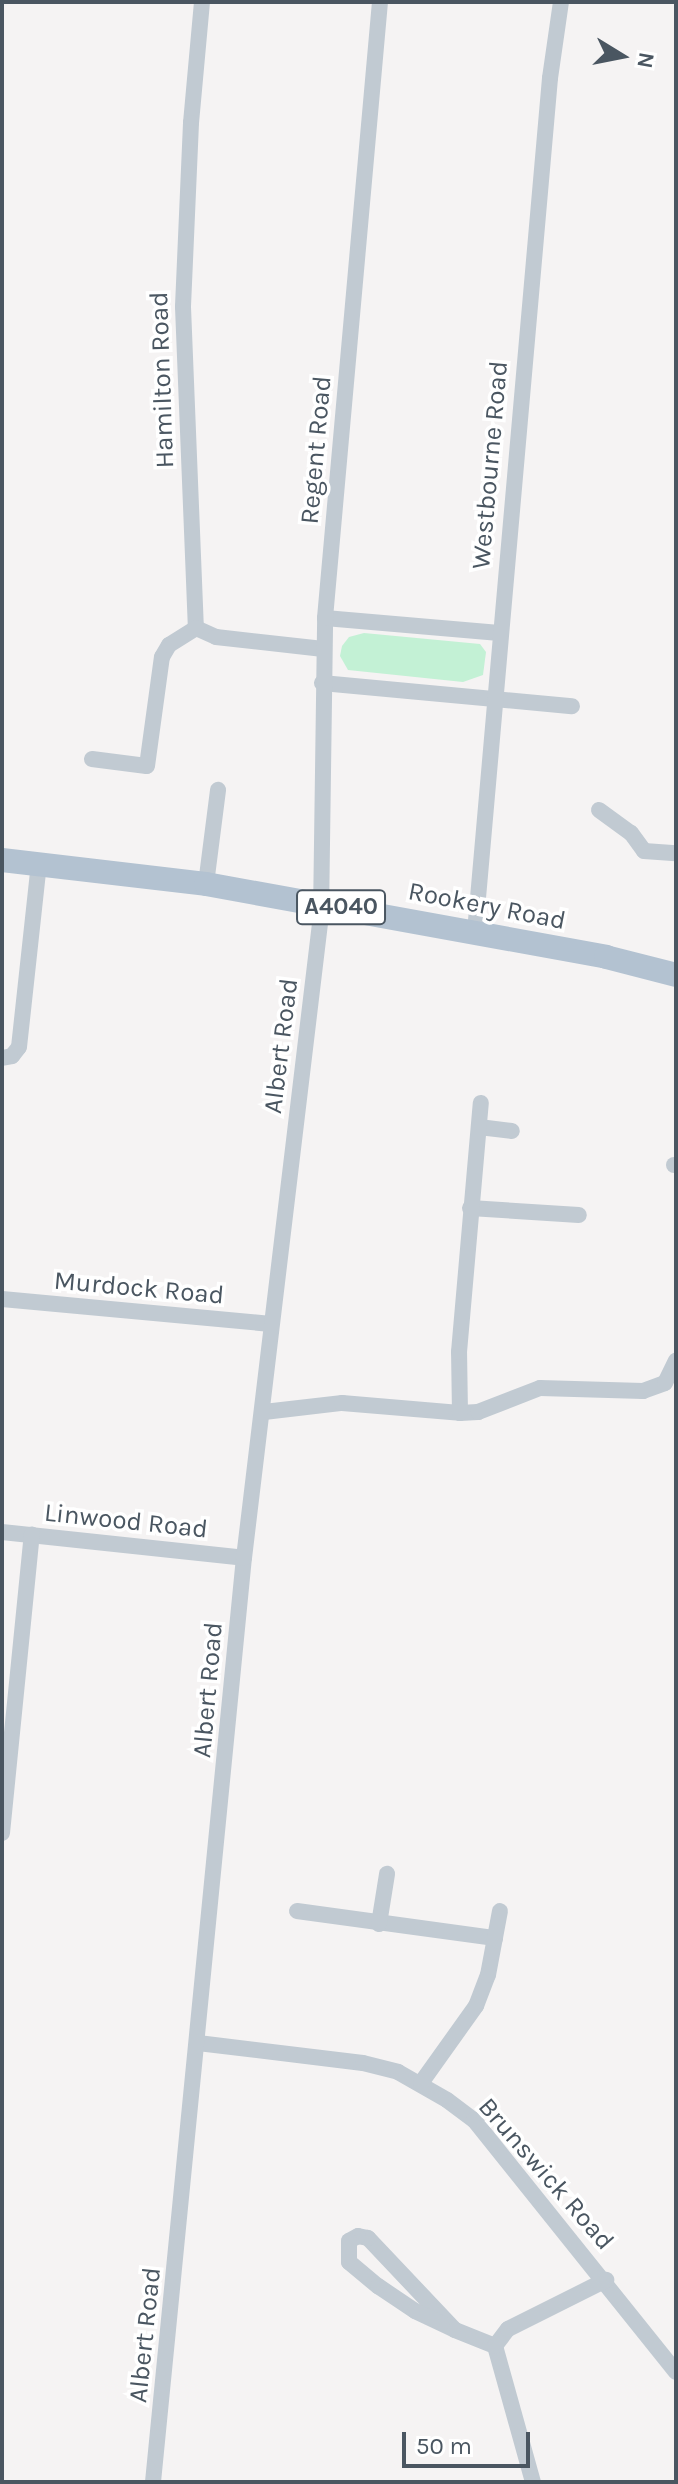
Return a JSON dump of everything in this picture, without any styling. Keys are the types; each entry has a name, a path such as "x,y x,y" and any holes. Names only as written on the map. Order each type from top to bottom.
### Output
{"main road":[{"name":"Rookery Road","path":"2,860 206,884 475,932 676,975"}],"street":[{"name":"Hamilton Road","path":"196,628 183,307 191,123 202,2"},
{"name":"Regent Road","path":"322,904 323,649 380,2"},
{"name":"Westbourne Road","path":"475,932 493,696 550,78 561,2"},
{"path":"325,618 499,633"},
{"path":"92,759 147,766 162,657 169,645 196,628 216,637 323,649"},
{"path":"322,683 493,696 572,706"},
{"path":"206,884 218,790"},
{"path":"599,810 631,833 644,851 676,853"},
{"path":"2,1058 12,1056 19,1047 39,863"},
{"name":"Albert Road","path":"153,2482 244,1558 264,1412 271,1324 322,904"},
{"path":"460,1413 459,1352 481,1103"},
{"path":"479,1127 512,1131"},
{"path":"470,1208 579,1215"},
{"name":"Murdock Road","path":"2,1299 271,1324"},
{"path":"264,1412 342,1403 478,1412 540,1388 643,1391 665,1383 676,1360"},
{"name":"Linwood Road","path":"2,1532 244,1558"},
{"path":"2,1833 7,1746 32,1535"},
{"path":"379,1924 387,1874"},
{"path":"297,1911 495,1938"},
{"path":"421,2083 476,2006 488,1975 500,1911"},
{"name":"Brunswick Road","path":"198,2043 363,2063 421,2083 474,2120 606,2280 676,2372"},
{"path":"455,2330 368,2238 358,2236 349,2241 349,2262 364,2275 415,2311 455,2330 495,2346"},
{"path":"495,2346 508,2329 606,2280"},
{"path":"495,2346 533,2482"}],"green space":[{"path":"364,633 480,644 486,652 483,675 463,682 348,670 340,656 342,646 349,637"}]}
